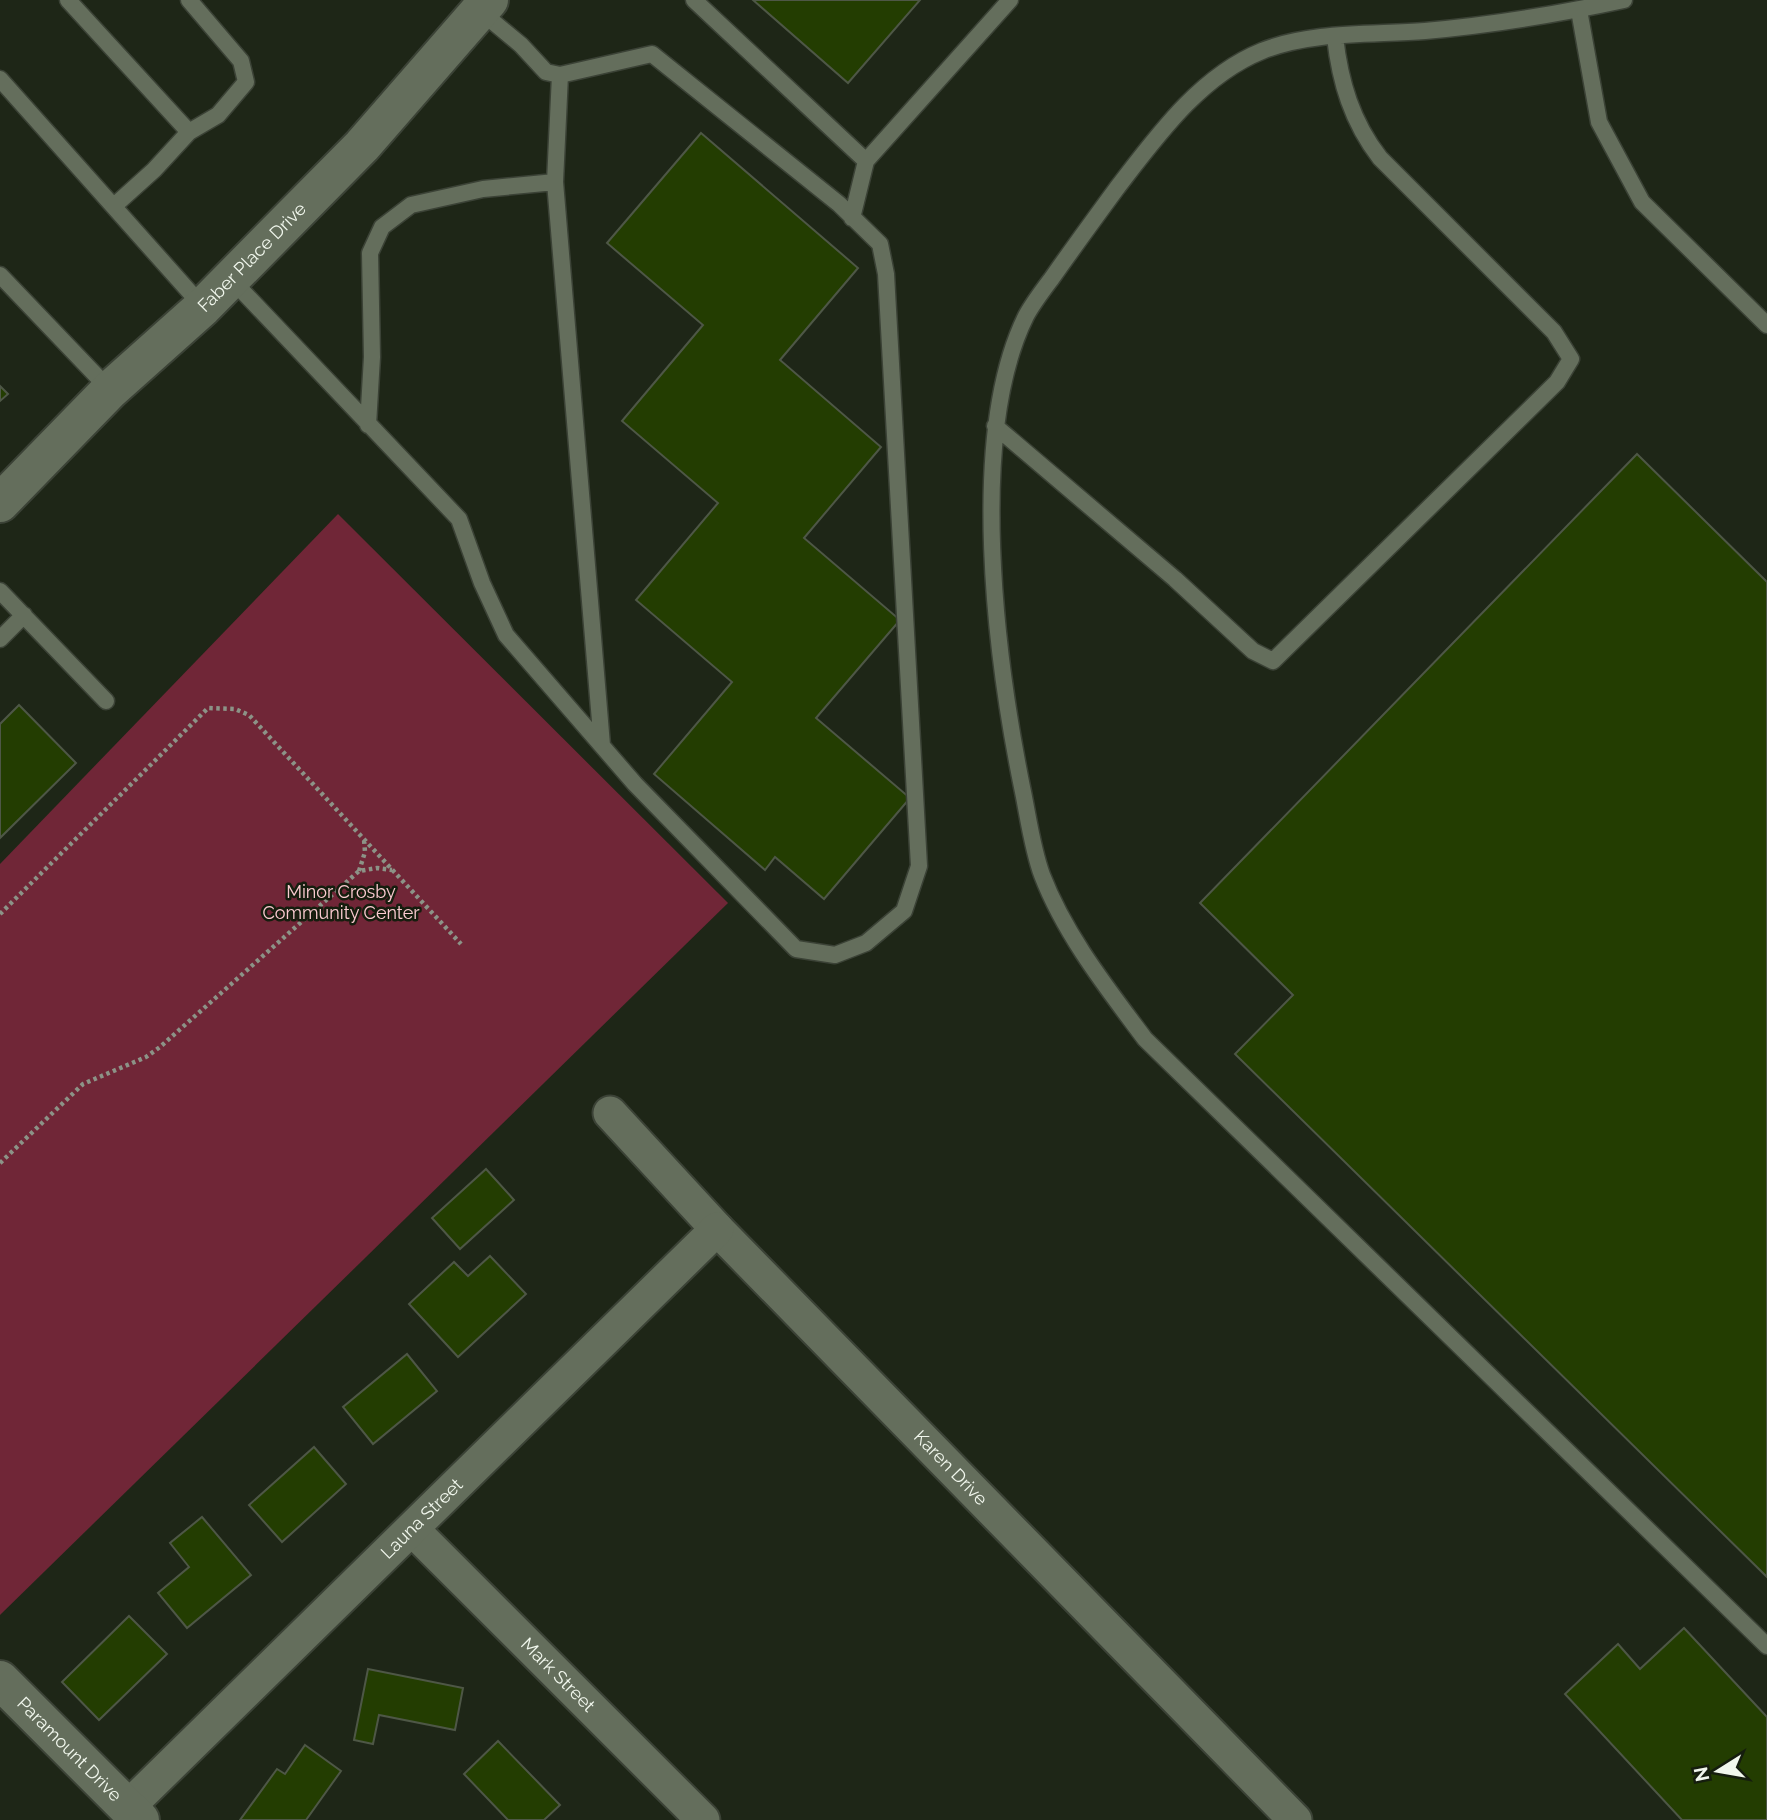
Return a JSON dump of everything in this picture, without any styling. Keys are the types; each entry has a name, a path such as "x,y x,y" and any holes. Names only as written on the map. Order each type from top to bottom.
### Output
{"street":[{"name":"Faber Place Drive","path":"0,503 110,390 203,307 362,146 480,4"},
{"name":"Karen Drive","path":"610,1113 717,1229 1295,1820"},
{"name":"Launa Street","path":"133,1814 413,1530 717,1229"},
{"name":"Mark Street","path":"413,1530 703,1820"},
{"name":"Paramount Drive","path":"0,1680 133,1814"}],"lane":[{"path":"68,0 189,132"},
{"path":"114,206 154,170 189,132 218,115 246,82 241,61 189,0"},
{"path":"694,0 866,161"},
{"path":"852,218 866,161 1010,0"},
{"path":"1625,0 1579,10 1428,30 1335,37 1263,50 1210,80 1148,148 1026,315 999,394 995,426 991,473 997,608 1013,745 1041,873 1083,951 1145,1039 1767,1646"},
{"path":"231,279 459,519 482,583 506,635 602,745 796,949 835,955 866,943 904,911 919,866 886,274 880,244 652,54 560,75 546,72 480,4"},
{"path":"1579,10 1599,122 1642,202 1767,325"},
{"path":"995,426 1175,579 1253,651 1273,661 1557,382 1571,359 1554,332 1380,158 1360,132 1339,73 1335,37"},
{"path":"560,75 555,182 602,745"},
{"path":"0,79 203,307"},
{"path":"368,425 372,357 370,253 382,227 411,205 483,189 555,182"},
{"path":"0,275 110,390"},
{"path":"0,591 106,701"},
{"path":"0,639 24,615"}],"path":[{"path":"0,914 208,708 235,709 249,715 461,944"},
{"path":"0,1163 83,1084 146,1057 160,1047 359,871 365,852 364,839"},
{"path":"359,871 377,868 394,871"}],"green space":[{"name":"Minor Crosby Community Center","path":"338,514 728,903 0,1615 0,864"}],"building":[{"path":"753,0 920,0 848,83"},
{"path":"701,133 858,268 780,360 881,447 804,538 900,620 816,718 910,798 824,899 775,857 765,870 654,774 732,682 636,600 718,503 622,421 703,325 607,243"},
{"path":"0,386 8,394 0,401"},
{"path":"1637,454 1767,582 1767,1577 1235,1054 1293,995 1200,903"},
{"path":"19,705 76,763 0,838 0,724"},
{"path":"486,1169 514,1200 460,1249 432,1218"},
{"path":"490,1256 526,1294 458,1357 409,1304 454,1262 468,1276"},
{"path":"407,1354 437,1391 373,1444 343,1407"},
{"path":"314,1447 346,1484 282,1542 249,1505"},
{"path":"202,1517 251,1575 187,1628 158,1593 189,1567 170,1543"},
{"path":"129,1616 167,1654 99,1720 62,1682"},
{"path":"1684,1628 1767,1717 1767,1820 1682,1820 1565,1694 1618,1644 1640,1669"},
{"path":"368,1669 463,1688 455,1730 379,1715 373,1744 354,1740"},
{"path":"498,1741 560,1805 544,1820 508,1820 464,1774"},
{"path":"305,1745 341,1771 306,1820 240,1820 277,1769 285,1774"}]}
